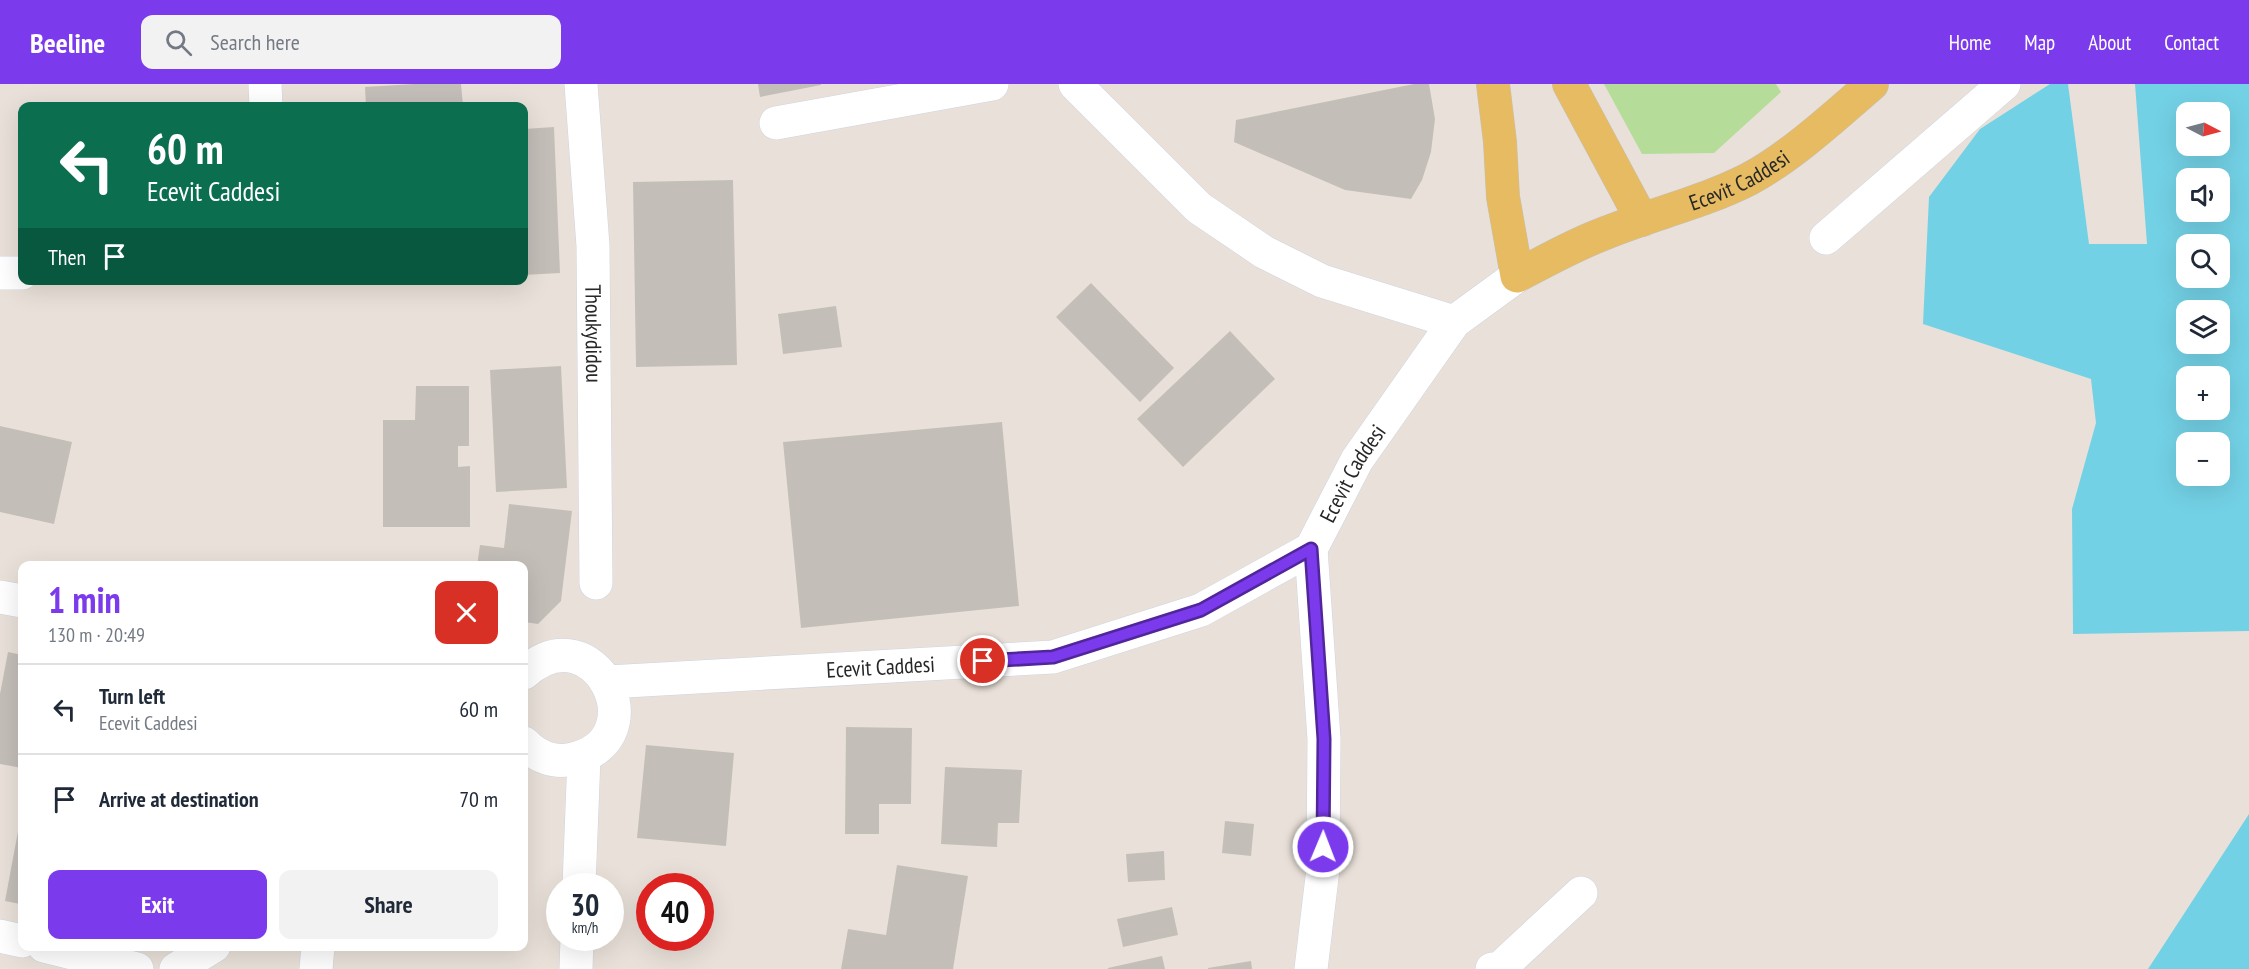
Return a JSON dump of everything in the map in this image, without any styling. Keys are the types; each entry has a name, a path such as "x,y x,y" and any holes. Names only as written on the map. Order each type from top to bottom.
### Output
{"main road":[{"path":"1493,84 1500,142 1503,197 1517,276"},
{"path":"1569,84 1642,220"},
{"name":"Ecevit Caddesi","path":"1517,276 1564,251 1642,220 1701,200 1750,178 1806,140 1872,84"}],"street":[{"path":"265,84 266,102"},
{"name":"Thoukydidou","path":"581,84 593,246 596,583"},
{"path":"776,123 992,84"},
{"path":"1075,84 1199,208 1264,252 1322,281 1454,322"},
{"path":"1826,238 2004,84"},
{"path":"0,273 18,273"},
{"name":"Ecevit Caddesi","path":"608,682 1053,657 1201,610 1311,549 1357,460 1454,322 1517,276"},
{"path":"1311,549 1324,739 1323,869 1311,969"},
{"path":"0,597 18,600"},
{"path":"528,669 534,663 550,657 567,655 584,660 598,669 608,682 614,699 614,716 609,733 598,747 584,757 567,761 549,759 532,752 528,748"},
{"path":"580,873 584,757"},
{"path":"1492,969 1500,968 1581,893"},
{"path":"0,936 18,940"},
{"path":"64,951 137,969"},
{"path":"176,969 206,951"},
{"path":"316,969 318,951"},
{"path":"576,969 577,951"}],"green space":[{"path":"1604,84 1776,84 1781,92 1714,153 1642,154"}],"water":[{"path":"2050,84 2068,84 2089,244 2147,244 2135,84 2249,84 2249,631 2073,634 2072,509 2096,423 2091,379 1923,324 1929,197 1980,129"},
{"path":"2249,814 2249,969 2148,969"}],"building":[{"path":"461,84 463,102 366,102 365,87"},
{"path":"758,84 821,84 821,85 760,97"},
{"path":"1414,84 1429,84 1435,119 1431,152 1422,180 1411,199 1345,190 1234,142 1236,120"},
{"path":"554,127 560,273 528,275 528,129"},
{"path":"733,180 737,365 636,367 633,182"},
{"path":"1091,283 1174,368 1140,402 1056,317"},
{"path":"836,306 842,347 783,354 778,314"},
{"path":"1230,331 1275,379 1183,467 1137,419"},
{"path":"561,366 567,488 496,492 490,370"},
{"path":"416,386 469,386 469,446 458,446 458,467 470,466 470,527 383,527 383,420 415,420"},
{"path":"1002,422 1019,606 801,628 783,442"},
{"path":"0,426 72,442 54,524 0,512"},
{"path":"509,504 572,511 561,601 538,624 528,623 528,561 478,561 480,545 504,548"},
{"path":"8,652 18,654 18,767 0,764 0,694"},
{"path":"846,727 912,728 911,804 879,804 879,834 845,834"},
{"path":"646,745 734,753 726,846 637,838"},
{"path":"945,767 1022,770 1019,823 998,823 997,847 941,844"},
{"path":"1225,821 1254,824 1251,856 1222,853"},
{"path":"18,831 18,904 5,901"},
{"path":"1164,851 1165,880 1128,882 1126,854"},
{"path":"897,865 968,876 953,969 841,969 848,929 886,935"},
{"path":"1172,907 1178,935 1123,947 1117,919"},
{"path":"1162,956 1165,969 1108,969 1108,968"},
{"path":"1251,961 1252,969 1208,969 1208,968"}],"route":[{"path":"983,661 1053,657 1201,610 1311,549 1324,739 1323,847"}]}
